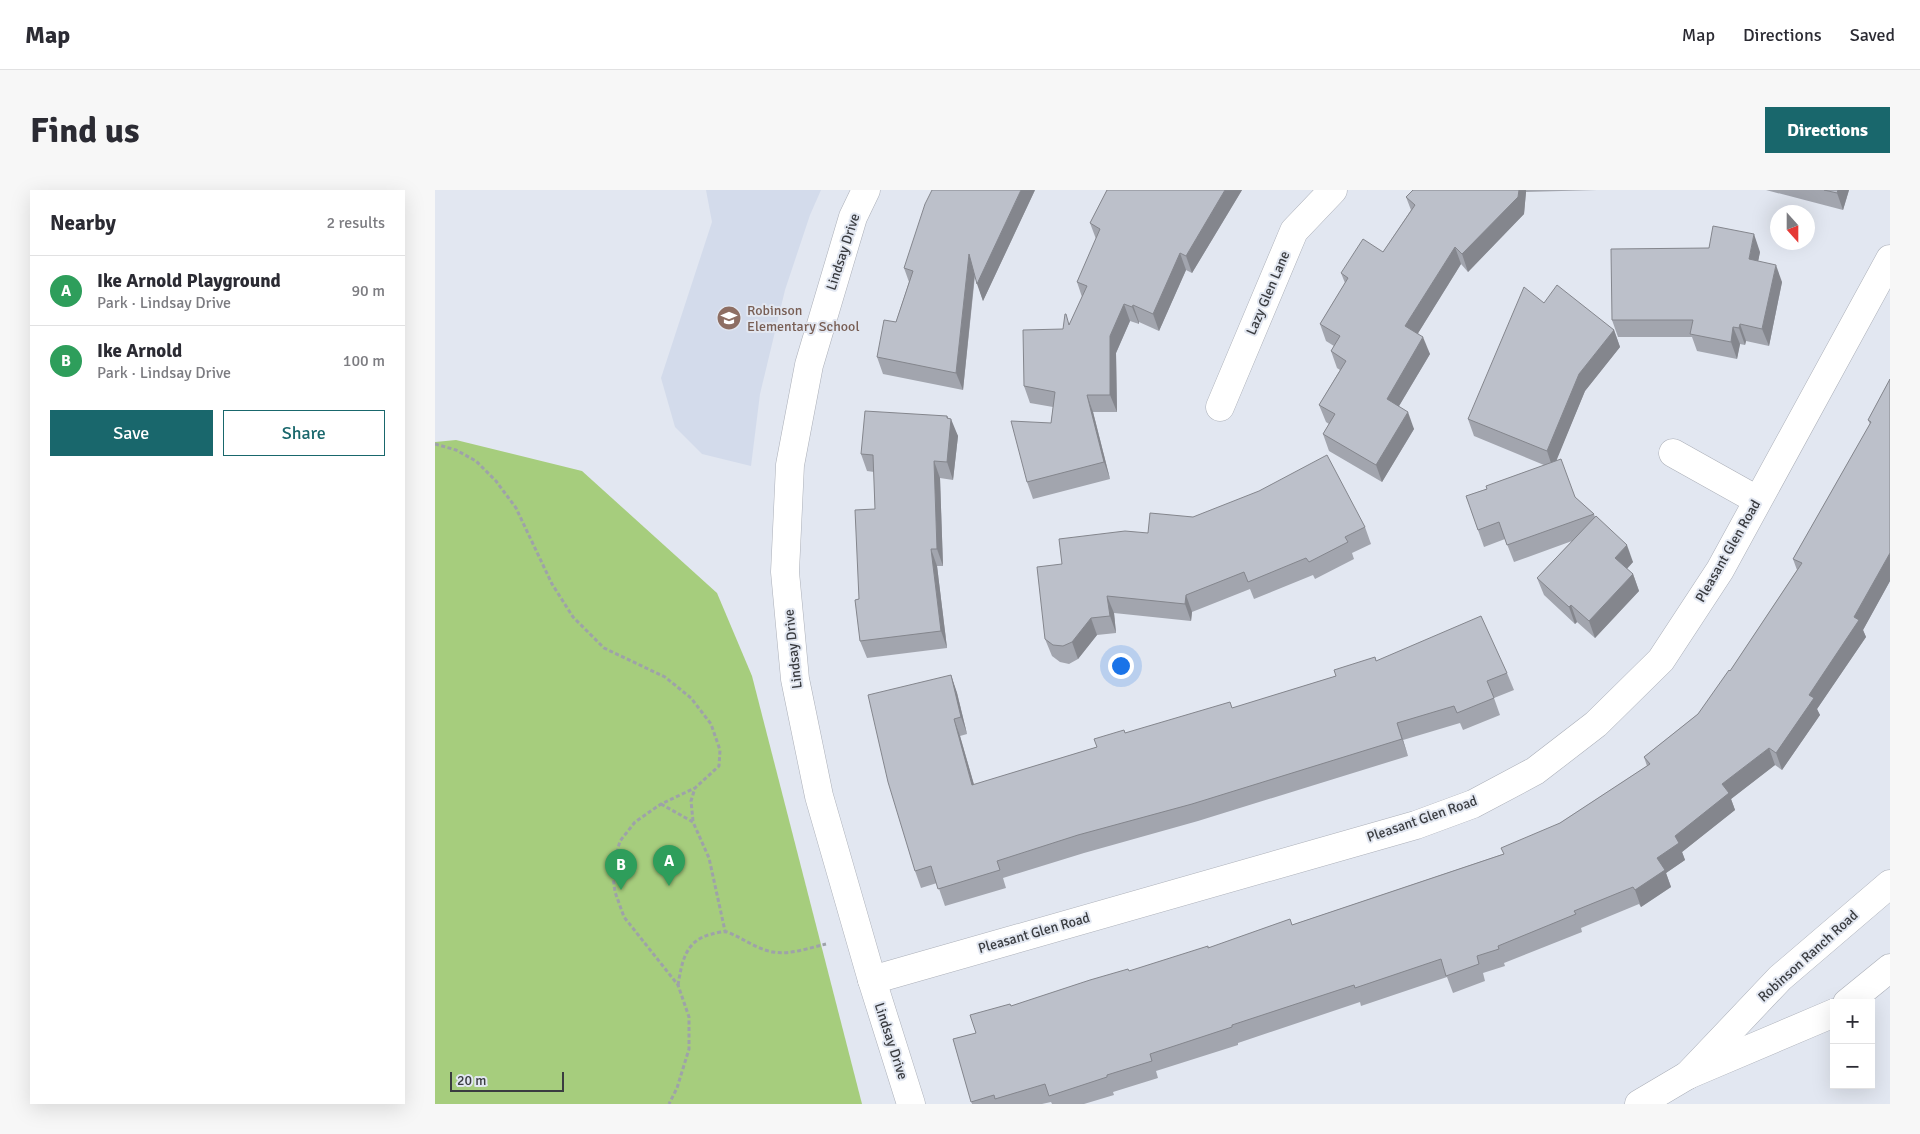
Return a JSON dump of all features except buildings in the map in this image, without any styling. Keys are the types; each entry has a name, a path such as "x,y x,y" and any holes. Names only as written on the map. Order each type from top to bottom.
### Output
{"street":[{"name":"Lindsay Drive","path":"865,190 853,217 809,365 790,465 785,572 795,679 819,796 871,980 911,1104"},
{"name":"Lazy Glen Lane","path":"1220,407 1293,231 1333,190"},
{"name":"Pleasant Glen Road","path":"871,980 1416,825 1473,804 1535,772 1596,724 1661,660 1720,570 1890,259"},
{"path":"1673,453 1757,500"},
{"name":"Robinson Ranch Road","path":"1688,1075 1780,978 1890,884"},
{"path":"1852,999 1890,968"},
{"name":"Robinson Ranch Road","path":"1639,1104 1688,1075 1830,1015"}],"path":[{"path":"435,444 456,450 475,461 496,481 515,508 552,584 573,617 604,648 665,677 691,698 711,724 720,750 719,766 695,788 661,804 635,822 620,841 612,869 615,892 624,917 678,985 689,1017 689,1049 677,1088 669,1104"},
{"path":"695,788 691,800 693,822 709,858 725,931"},
{"path":"661,804 693,822"},
{"path":"678,985 683,958 694,942 708,935 725,931 755,946 774,952 793,951 859,936"}],"shaded area":[{"name":"Robinson Elementary School","path":"706,190 821,190 810,215 785,290 760,394 751,466 702,454 675,427 661,378 712,222"}],"green space":[{"path":"456,440 582,471 717,593 752,676 862,1104 435,1104 435,442"}],"place":[{"name":"Robinson Elementary School","path":"729,318"},
{"name":"Ike Arnold Playground","path":"669,886"},
{"name":"Ike Arnold","path":"621,890"}]}
